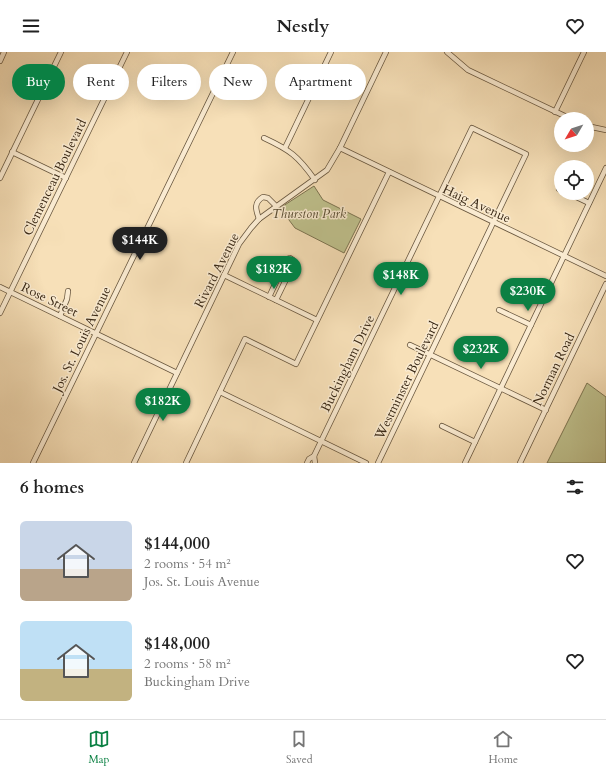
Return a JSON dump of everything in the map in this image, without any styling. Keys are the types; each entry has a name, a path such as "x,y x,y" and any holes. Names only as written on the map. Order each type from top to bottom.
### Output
{"street":[{"path":"0,61 4,52"},
{"path":"0,178 61,52"},
{"name":"Clemenceau Boulevard","path":"0,313 127,52"},
{"name":"Jos. St. Louis Avenue","path":"33,463 233,52"},
{"path":"285,148 331,52"},
{"name":"Rivard Avenue","path":"134,463 239,244 259,219 327,170 340,148 386,52"},
{"path":"448,52 468,70 555,112 584,52"},
{"path":"594,127 606,130"},
{"name":"Buckingham Drive","path":"307,463 314,456 322,441 472,128 526,154"},
{"path":"264,138 285,148 296,157 315,180"},
{"name":"Haig Avenue","path":"340,148 606,276"},
{"path":"12,152 66,178"},
{"name":"Westminster Boulevard","path":"378,463 526,154"},
{"path":"465,463 606,168"},
{"path":"186,463 245,339 296,364 389,172"},
{"path":"259,219 256,208 259,199 263,197 268,198 276,206"},
{"path":"583,200 589,203"},
{"path":"269,297 287,259 290,258 294,263 276,300"},
{"path":"224,275 317,320"},
{"name":"Norman Road","path":"520,463 606,284"},
{"name":"Rose Street","path":"0,287 177,373"},
{"path":"60,316 67,299 68,291"},
{"path":"499,310 531,325"},
{"path":"410,345 546,410"},
{"path":"220,392 366,463"},
{"path":"442,426 475,442"},
{"path":"314,456 315,463"}],"green space":[{"name":"Thurston Park","path":"314,186 323,200 361,219 344,253 295,228 280,208"},
{"path":"587,383 606,397 606,463 547,463"}]}
